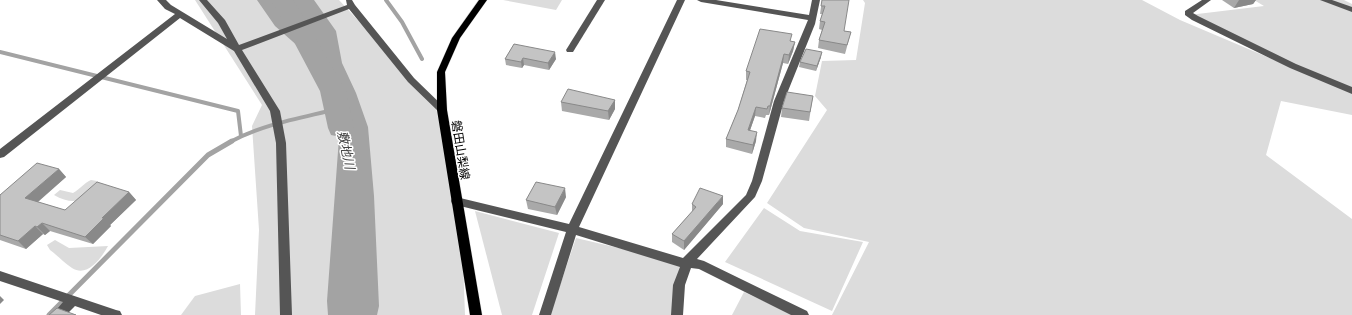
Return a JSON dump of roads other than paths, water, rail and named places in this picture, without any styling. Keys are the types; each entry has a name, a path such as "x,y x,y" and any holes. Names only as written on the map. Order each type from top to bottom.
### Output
{"main road":[{"name":"磐田山梨線","path":"476,315 442,110 441,72 456,38 483,0"}],"street":[{"path":"161,0 168,7 236,49 248,46 347,5 411,80 442,110"},
{"path":"203,0 222,22 236,49 275,111 281,143 286,315"},
{"path":"570,50 601,0"},
{"path":"544,315 572,229 681,0"},
{"path":"701,0 813,18"},
{"path":"677,315 679,285 687,262 750,197 757,181 779,101 813,18 816,0"},
{"path":"1207,0 1188,13 1195,18 1293,66 1352,91"},
{"path":"1324,0 1352,10"},
{"path":"0,154 179,14"},
{"path":"456,201 572,229 683,263 687,262 700,264 803,315"},
{"path":"0,276 116,315"},
{"path":"58,315 73,300"}],"water":[{"path":"257,0 314,0 336,31 342,63 356,93 368,127 374,196 379,306 377,315 328,315 327,301 340,124 333,92 317,63 275,26"}],"waterway":[{"name":"敷地川","path":"281,0 286,6 333,91 341,128"},
{"path":"386,0 402,22 422,59"},
{"path":"0,52 238,111 241,136"},
{"path":"231,141 269,126 337,109"},
{"path":"49,315 208,155 231,141"}]}
